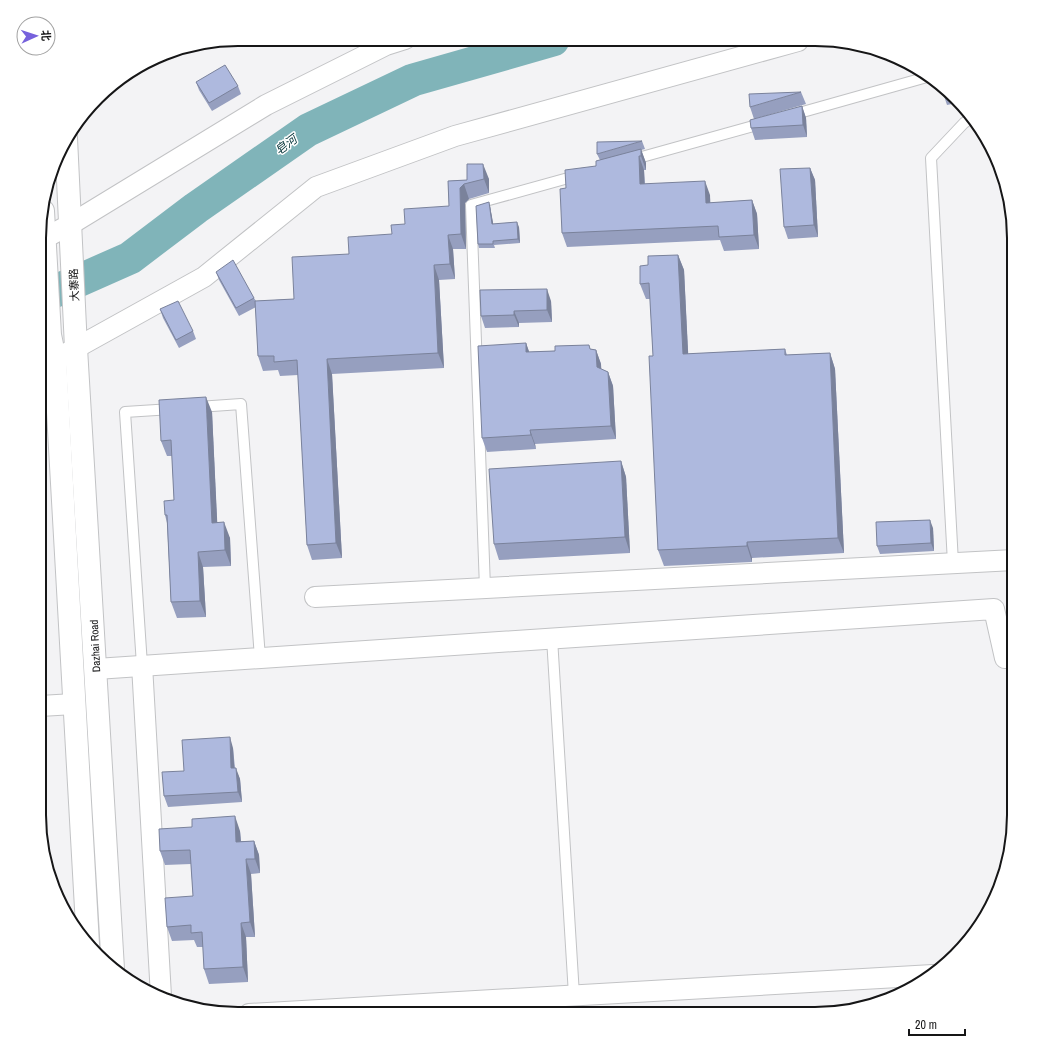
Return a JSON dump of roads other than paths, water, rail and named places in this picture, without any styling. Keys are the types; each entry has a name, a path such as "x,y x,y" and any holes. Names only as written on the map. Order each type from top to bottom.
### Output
{"main road":[{"path":"67,152 71,224"},
{"name":"大寨路","path":"71,224 76,323"},
{"path":"46,266 50,335 49,361 74,704 87,934"},
{"name":"Dazhai Road","path":"76,323 76,348 113,960"}],"street":[{"path":"46,236 71,224 266,105 384,46"},
{"path":"49,361 76,348 204,277 316,187 455,136 780,46"},
{"path":"314,597 1007,560"},
{"path":"96,669 994,609 1005,658 1007,658"},
{"path":"142,665 161,990"},
{"path":"46,706 74,704"},
{"path":"369,1007 921,976"}],"lane":[{"path":"623,162 922,78"},
{"path":"953,563 931,158 967,121"},
{"path":"485,588 471,205 592,171"},
{"path":"142,665 125,412 241,404 260,658"},
{"path":"552,638 574,995"}],"waterway":[{"name":"皂河","path":"46,295 130,258 196,208 308,130 413,80 532,46"}]}
